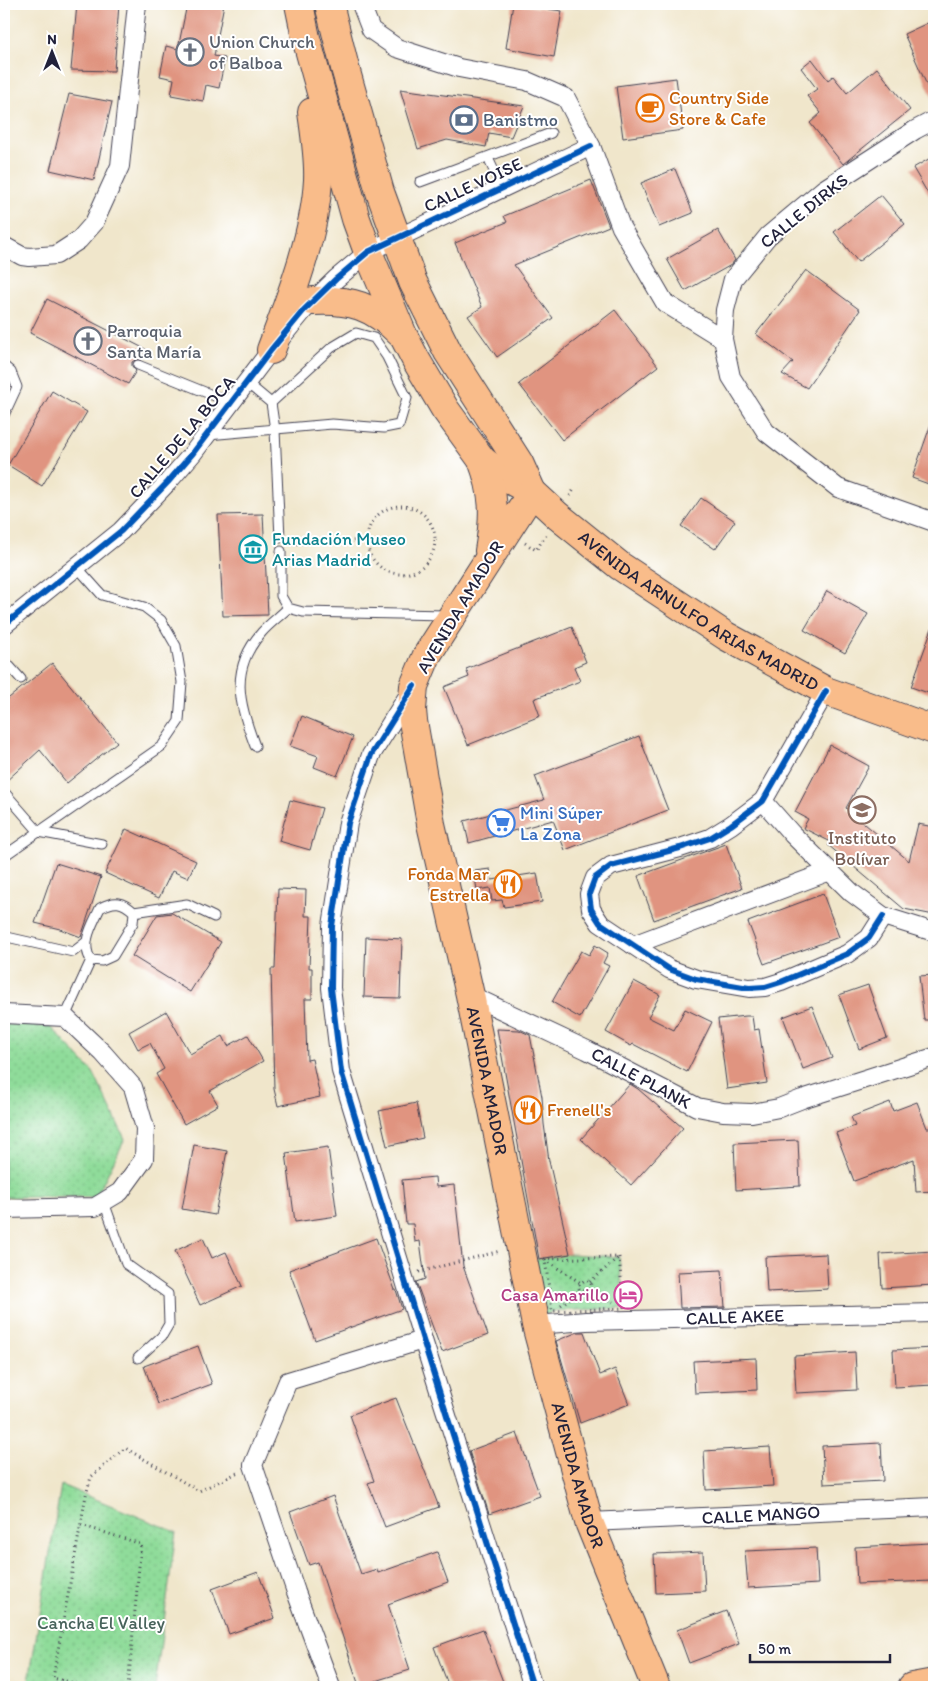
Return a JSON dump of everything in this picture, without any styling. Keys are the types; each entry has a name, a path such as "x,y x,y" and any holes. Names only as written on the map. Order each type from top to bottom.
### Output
{"main road":[{"name":"AVENIDA ARNULFO ARIAS MADRID","path":"299,4 306,38 354,210 368,252 403,335 445,409 482,460 501,475 532,492 590,543 645,583 726,636 826,691 934,730"},
{"name":"AVENIDA ARNULFO ARIAS MADRID","path":"329,4 380,192 413,282 448,352 520,462 532,492"},
{"path":"345,68 347,4"},
{"path":"271,350 300,265 316,191 317,157 309,92 306,38"},
{"path":"313,301 336,300 363,306 382,316 403,335"},
{"path":"482,460 491,488 494,508 486,562"},
{"name":"AVENIDA AMADOR","path":"532,492 424,660 414,686 412,710 414,736 431,824 589,1522 656,1687"},
{"path":"912,1687 934,1683"}],"street":[{"path":"4,246 22,256 56,255 79,240 94,223 120,166 137,4"},
{"path":"361,4 371,30 397,48 459,68 527,81 566,98 591,146 622,227 665,303 723,338"},
{"name":"CALLE DIRKS","path":"934,120 915,130 824,189 768,236 733,279 725,310 723,338 732,377 766,432 838,488 934,522"},
{"name":"CALLE VOISE","path":"368,252 591,146"},
{"name":"CALLE DE LA BOCA","path":"4,625 121,531 168,482 208,435 271,350 313,301 368,252"},
{"path":"414,686 372,755 348,823 332,926 331,988 340,1071 533,1687"},
{"path":"826,691 763,801 710,838 611,866 595,878 589,894 591,909 600,923 669,969 683,976 749,988 765,987 781,982 847,954 869,938 884,916"},
{"path":"763,801 792,834 852,893 884,916 934,932"},
{"path":"634,945 830,871"},
{"name":"CALLE PLANK","path":"470,994 588,1050 697,1107 723,1112 752,1113 779,1108 934,1057"},
{"path":"4,1014 65,1017 103,1053 133,1087 145,1128 144,1159 120,1192 104,1202 95,1207 4,1208"},
{"name":"CALLE AKEE","path":"544,1318 595,1321 934,1313"},
{"path":"331,1687 296,1592 253,1465 288,1381 423,1340"},
{"name":"CALLE MANGO","path":"589,1522 934,1507"}],"lane":[{"path":"420,182 551,133"},
{"path":"488,158 502,188"},
{"path":"4,258 22,256"},
{"path":"208,435 332,424 384,428 399,425 407,398 387,357 374,338 356,333 331,348 271,404"},
{"path":"138,365 232,404"},
{"path":"4,366 12,372 17,387 4,416"},
{"path":"247,383 271,404 275,430 280,538"},
{"path":"281,551 281,596 288,608 304,612 452,615"},
{"path":"4,856 162,746 179,721 182,682 176,646 161,620 144,607 102,595 77,567"},
{"path":"255,746 244,715 239,687 244,660 262,632 288,608"},
{"path":"4,660 21,679"},
{"path":"6,794 39,832 102,844"},
{"path":"91,960 86,952 86,942 100,908 110,902 125,904 134,912"},
{"path":"134,912 187,904 214,918"},
{"path":"91,960 102,961 113,956 133,923 134,912"},
{"path":"7,937 73,952 86,942"},
{"path":"65,1017 91,960"},
{"path":"104,1202 126,1264 168,1294 169,1324 162,1336 138,1358"}],"path":[{"path":"394,506 406,506 418,510 433,527 435,539 434,550 429,559 412,572 401,574 390,572 373,560 366,540 368,528 374,518 383,510 394,506"},
{"path":"328,542 366,540"},
{"path":"291,544 314,543"},
{"path":"404,1276 495,1253"},
{"path":"545,1259 619,1257"},
{"path":"619,1257 624,1308"},
{"path":"590,1282 619,1257"},
{"path":"544,1318 545,1259"},
{"path":"545,1259 581,1283"},
{"path":"580,1291 578,1286 581,1283 585,1280 590,1282"},
{"path":"590,1282 592,1286 590,1291"},
{"path":"544,1318 580,1291 590,1291 624,1308"},
{"path":"544,1318 624,1308"},
{"path":"91,1687 53,1678 91,1478 126,1448 199,1491 253,1465"},
{"path":"81,1525 141,1544 128,1687"}],"green space":[{"path":"4,1024 51,1027 93,1072 125,1139 96,1197 4,1197"},
{"path":"570,1254 619,1257 624,1308 552,1311 542,1318 534,1260"},
{"name":"Cancha El Valley","path":"61,1485 176,1532 155,1687 28,1687"}],"building":[{"path":"77,4 119,4 114,71 71,70"},
{"name":"Union Church of Balboa","path":"187,4 224,4 214,56 225,58 219,88 206,85 203,101 171,95 174,79 160,76 166,46 178,49"},
{"path":"513,4 562,11 554,57 506,48"},
{"path":"934,20 934,101 904,34"},
{"path":"812,59 828,80 833,76 847,93 877,68 910,110 843,164 810,123 821,113 807,96 817,89 801,68"},
{"name":"Country Side Store & Cafe","path":"676,78 683,130 623,138 616,86"},
{"name":"Banistmo","path":"400,89 524,106 511,137 489,133 486,147 447,140 418,149"},
{"path":"69,94 112,102 94,180 50,170"},
{"path":"934,156 934,204 913,168"},
{"path":"675,169 693,213 659,227 641,183"},
{"path":"591,180 609,226 514,265 553,318 497,357 468,316 482,307 455,243 507,222 504,216"},
{"path":"881,195 905,224 858,262 834,232"},
{"path":"718,230 735,260 731,265 685,291 667,259"},
{"path":"806,270 860,310 807,388 782,374 793,362 756,334"},
{"name":"Parroquia Santa María","path":"47,299 147,350 141,360 137,359 132,362 132,366 136,371 128,384 30,333"},
{"path":"615,310 658,366 562,440 519,384"},
{"path":"52,391 87,412 42,486 8,465"},
{"path":"932,421 934,421 934,486 912,478"},
{"path":"701,498 735,521 715,549 681,526"},
{"path":"263,514 268,615 223,616 218,515"},
{"path":"827,591 868,614 845,653 804,630"},
{"path":"572,627 586,662 574,667 580,681 534,699 540,716 468,745 444,687 469,677 466,669"},
{"path":"932,628 934,628 934,695 911,687"},
{"path":"52,663 117,742 67,783 40,750 4,783 4,702"},
{"path":"302,716 353,737 337,776 314,767 318,756 290,746"},
{"path":"639,736 668,810 565,850 553,820 469,843 464,821 544,800 535,776"},
{"path":"830,745 869,766 846,808 909,861 918,824 934,827 934,915 904,909 828,845 831,842 803,828 808,819 795,812"},
{"path":"290,800 322,808 310,850 279,841"},
{"path":"126,829 196,861 188,878 172,871 159,898 105,873"},
{"path":"726,844 742,888 654,920 638,876"},
{"path":"56,863 101,877 81,937 60,929 35,923"},
{"name":"Fonda Mar Estrella","path":"490,869 492,880 537,873 542,902 504,907 502,900 492,901 490,888 477,890 474,871"},
{"path":"278,889 306,890 305,916 311,916 309,968 312,968 312,999 305,999 307,1060 312,1059 320,1097 278,1106 274,1089 271,969 275,969"},
{"path":"823,894 839,937 764,964 748,922"},
{"path":"172,913 221,942 190,992 132,956 157,915"},
{"path":"366,937 402,939 400,998 364,997"},
{"path":"595,945 608,953 603,963 609,966 580,1018 552,1002 581,951 589,955"},
{"path":"934,975 934,1020 924,1020 919,976"},
{"path":"634,981 660,995 648,1017 674,1030 685,1009 712,1022 687,1072 606,1032"},
{"path":"868,985 887,1038 859,1049 839,995"},
{"path":"812,1006 832,1058 803,1069 783,1017"},
{"path":"166,1011 190,1054 223,1036 228,1046 248,1035 263,1061 210,1091 218,1105 184,1124 156,1074 164,1069 150,1043 138,1049 129,1032"},
{"path":"752,1016 754,1030 759,1029 767,1083 727,1089 718,1019"},
{"path":"497,1029 519,1030 530,1035 542,1097 549,1161 570,1254 539,1259"},
{"path":"630,1084 683,1128 631,1185 581,1139"},
{"path":"890,1102 893,1111 917,1102 927,1128 934,1128 934,1191 916,1192 914,1159 854,1181 836,1133 855,1126 851,1117"},
{"path":"416,1103 423,1138 387,1146 379,1111"},
{"path":"798,1140 800,1186 736,1190 734,1143"},
{"path":"194,1145 227,1151 215,1215 182,1209"},
{"path":"328,1147 337,1216 295,1222 286,1153"},
{"path":"435,1177 436,1187 454,1185 463,1266 488,1335 442,1352 416,1282 425,1279 420,1241 415,1242 413,1224 406,1224 402,1180"},
{"path":"203,1238 212,1258 226,1252 242,1286 200,1305 175,1251"},
{"path":"376,1238 402,1309 315,1340 289,1270"},
{"path":"934,1251 934,1285 882,1288 880,1254"},
{"path":"826,1254 828,1289 767,1292 765,1257"},
{"path":"722,1270 725,1307 680,1308 678,1272"},
{"path":"578,1332 584,1332 600,1375 615,1369 629,1404 580,1423 556,1341"},
{"path":"198,1346 212,1384 158,1404 144,1366"},
{"path":"934,1348 934,1385 895,1387 893,1350"},
{"path":"855,1352 857,1390 796,1393 794,1356"},
{"path":"756,1358 757,1390 695,1393 693,1361"},
{"path":"396,1398 439,1507 385,1527 368,1483 374,1481 350,1415"},
{"path":"517,1433 540,1496 489,1514 469,1451"},
{"path":"881,1443 883,1481 824,1484 822,1446"},
{"path":"770,1447 773,1486 706,1490 704,1451"},
{"path":"333,1496 361,1574 377,1569 378,1573 437,1552 448,1582 388,1604 410,1670 359,1686 318,1562 309,1565 290,1512"},
{"path":"930,1543 932,1581 857,1584 855,1547"},
{"path":"816,1548 818,1584 748,1588 745,1551"},
{"path":"703,1552 705,1591 656,1593 654,1554"},
{"path":"258,1572 275,1618 229,1634 212,1589"},
{"path":"726,1611 739,1644 689,1663 677,1630"},
{"path":"483,1629 505,1687 449,1687 434,1647"}],"cycle path":[{"path":"4,625 121,531 193,453 271,350 304,310 368,252 591,146"},
{"path":"414,686 371,755 348,823 332,926 331,988 341,1071 423,1340 533,1687"},
{"path":"826,691 763,801 710,838 611,866 595,878 589,894 591,909 600,923 669,969 696,979 749,988 765,987 781,982 847,954 869,938 883,916"}],"place":[{"name":"Union Church of Balboa","path":"190,52"},
{"name":"Country Side Store & Cafe","path":"650,108"},
{"name":"Banistmo","path":"464,120"},
{"name":"Parroquia Santa María","path":"88,341"},
{"name":"Fundación Museo Arias Madrid","path":"253,549"},
{"name":"Instituto Bolívar","path":"862,810"},
{"name":"Mini Súper La Zona","path":"501,823"},
{"name":"Fonda Mar Estrella","path":"508,884"},
{"name":"Frenell's","path":"528,1110"},
{"name":"Casa Amarillo","path":"628,1295"}]}
